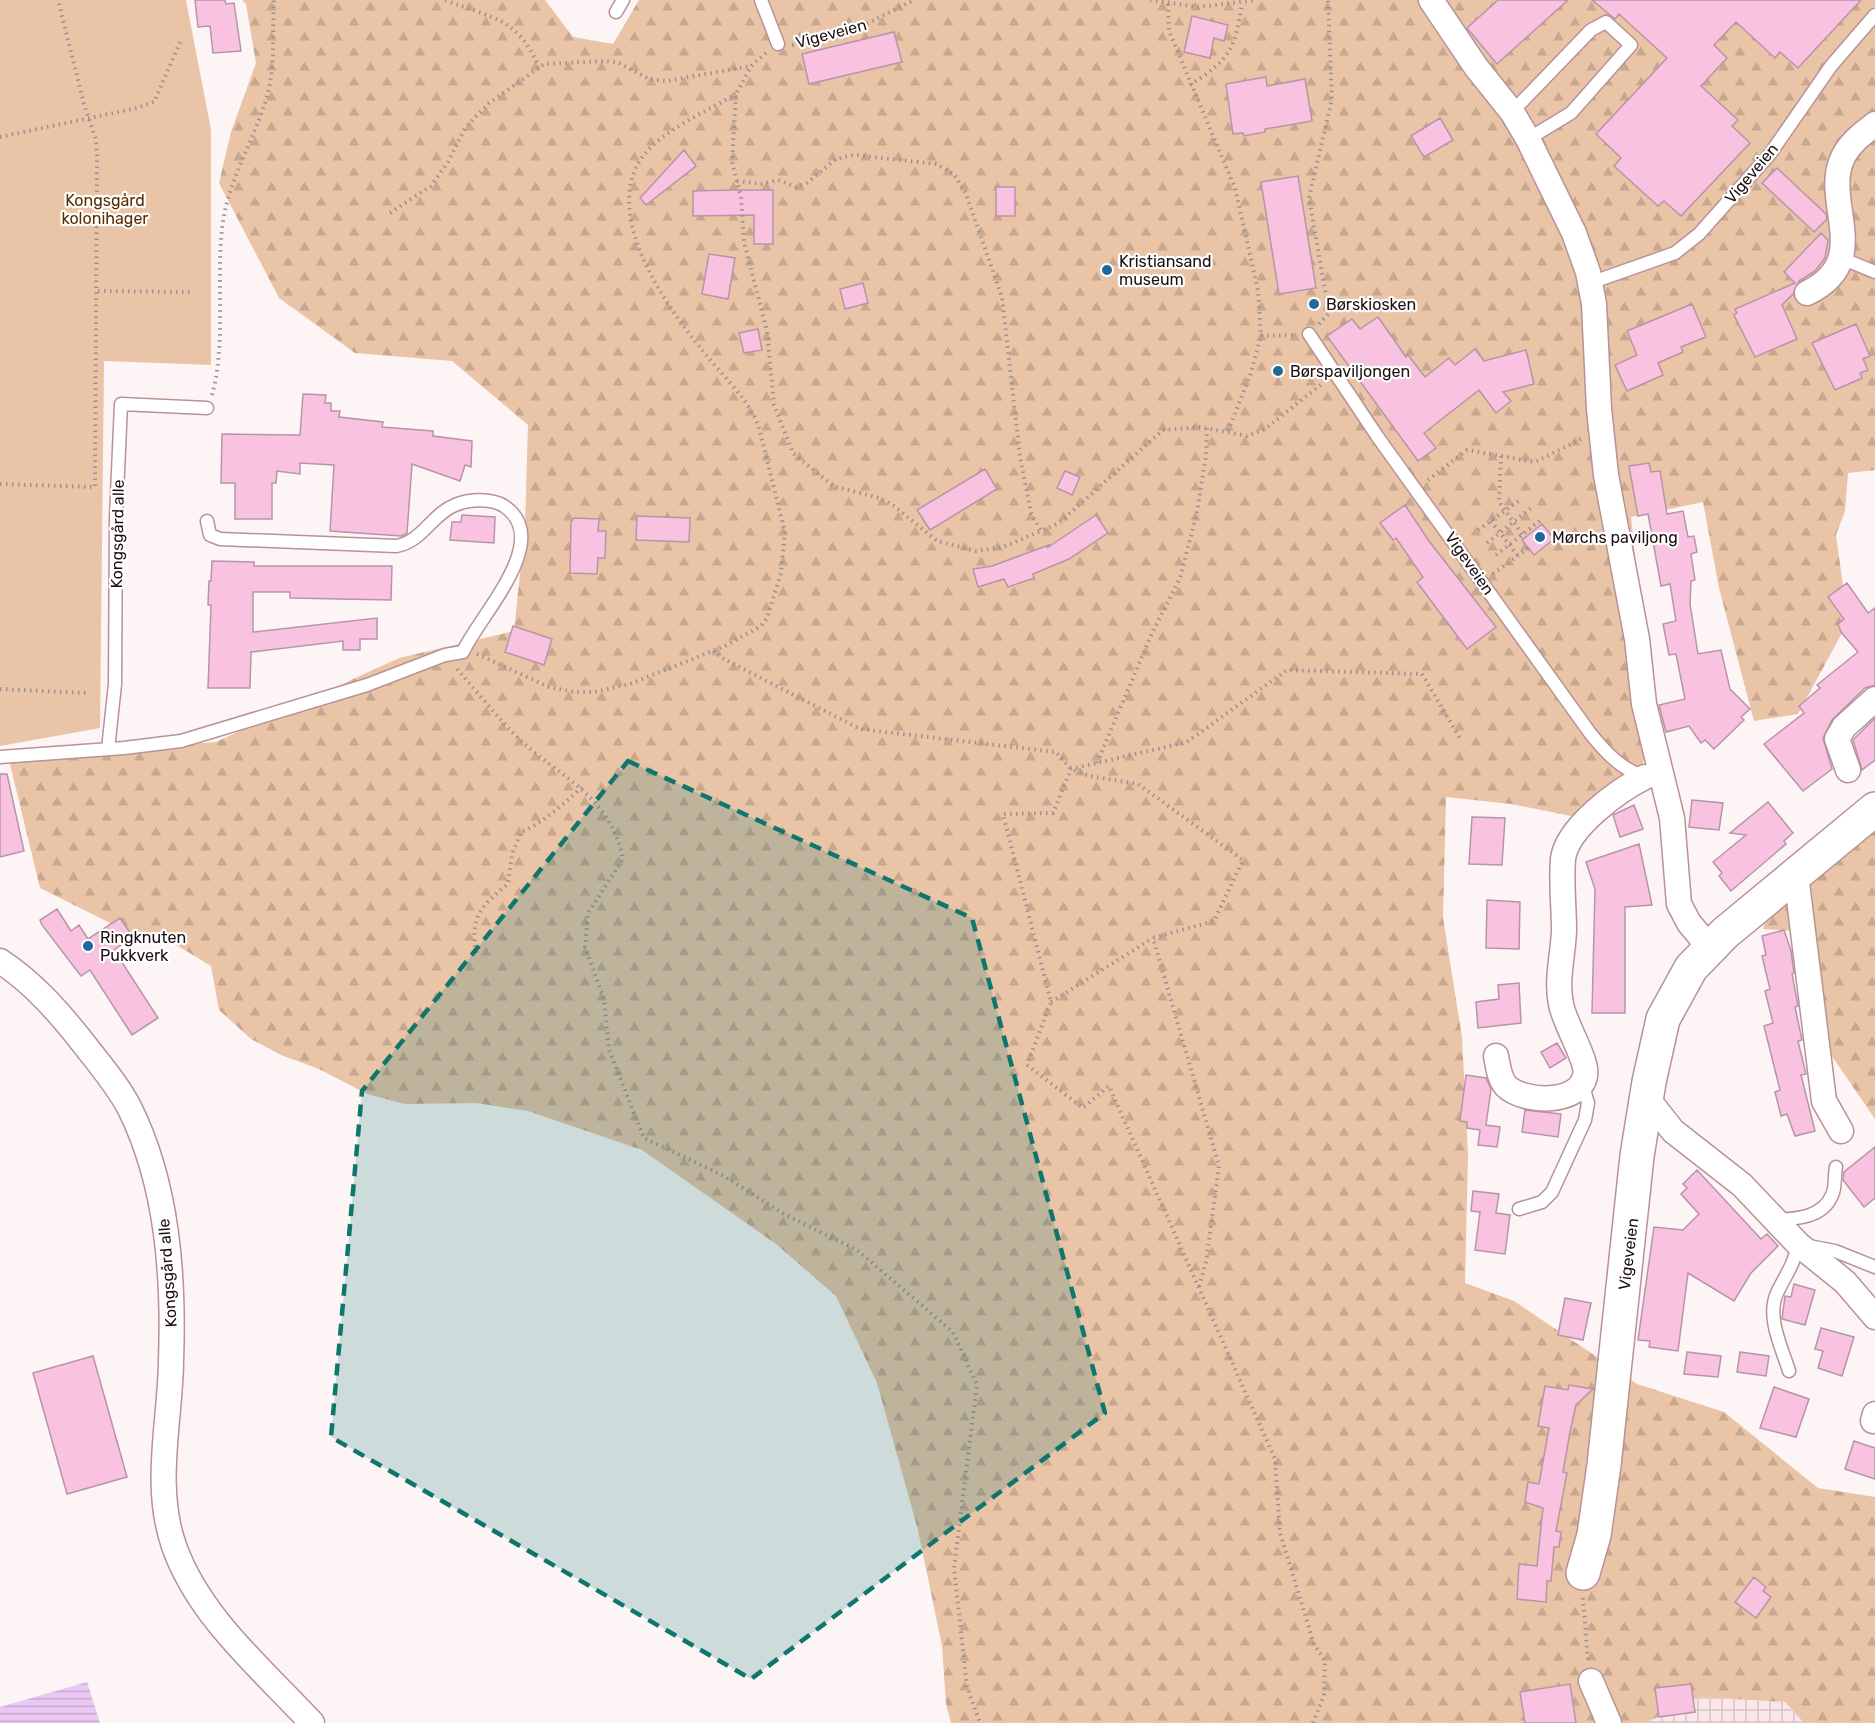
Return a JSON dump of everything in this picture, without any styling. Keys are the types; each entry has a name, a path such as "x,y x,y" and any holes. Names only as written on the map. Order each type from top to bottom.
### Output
{"street":[{"path":"1431,0 1476,67 1512,112 1528,139 1574,233 1590,283 1597,341 1600,433 1612,510 1637,639 1655,781 1676,849 1679,904 1689,923 1710,948"},
{"path":"1807,292 1828,279 1841,258 1844,234 1839,181 1843,158 1859,136 1875,124"},
{"path":"1848,770 1837,738 1844,727 1875,699"},
{"path":"1496,1056 1504,1084 1519,1094 1541,1098 1563,1096 1576,1090 1582,1083 1586,1074 1585,1066 1566,1024 1559,990 1564,933 1563,857 1571,840 1592,815 1626,787 1655,781"},
{"name":"Vigeveien","path":"1583,1573 1594,1535 1604,1465 1638,1156 1663,1019 1691,968 1710,948 1747,913 1875,809"},
{"path":"1796,875 1824,1101 1841,1131"},
{"name":"Kongsgård alle","path":"0,961 35,988 60,1013 123,1097 140,1134 156,1177 163,1218 171,1309 171,1363 163,1485 167,1522 182,1566 207,1608 312,1723"},
{"path":"1647,1098 1673,1131 1742,1185 1798,1244 1845,1282 1875,1317"},
{"path":"1591,1681 1609,1723"}],"lane":[{"path":"616,12 623,0"},
{"path":"761,0 778,44"},
{"name":"Vigeveien","path":"1590,283 1675,253 1699,234 1770,154 1832,66 1875,15"},
{"path":"1512,112 1591,30 1606,22 1630,45 1571,113 1528,139"},
{"path":"1841,258 1875,272"},
{"name":"Vigeveien","path":"1309,334 1415,489 1608,756 1626,771 1655,781"},
{"name":"Kongsgård alle","path":"108,749 114,684 116,517 121,404 207,408"},
{"path":"0,757 181,741 366,685 445,655 463,652 470,637 506,586 518,557 521,538 518,523 511,512 499,504 469,501 456,504 441,513 413,540 396,546 219,539 210,535 207,521"},
{"path":"1519,1209 1542,1202 1552,1192 1585,1120 1588,1103 1582,1083"},
{"path":"1773,1220 1811,1215 1823,1208 1833,1194 1836,1167"},
{"path":"1789,1371 1776,1329 1774,1306 1776,1295 1794,1260 1798,1244 1835,1251 1875,1267"}],"path":[{"path":"0,484 95,487 98,291 96,140 58,0"},
{"path":"207,408 217,376 219,259 224,219 235,176 266,101 270,83 274,0"},
{"path":"445,0 507,23 517,31 540,67"},
{"name":"Vigeveien","path":"778,44 794,45 858,28 914,0"},
{"path":"1150,0 1198,7 1257,0"},
{"path":"1261,336 1309,334 1329,313 1309,198 1332,99 1328,0"},
{"path":"1191,85 1219,66 1237,37 1242,3"},
{"path":"1168,4 1169,31 1235,188 1258,290 1261,336 1250,376 1228,431"},
{"path":"0,138 90,119 154,102 180,42"},
{"path":"778,44 751,66 736,94 732,162 741,197 744,242 767,331 774,405 793,453 833,486 879,498 906,515 937,541 976,551 1003,547 1059,523 1163,430 1207,428 1247,436 1265,429 1335,374"},
{"path":"390,213 435,181 465,128 478,114 506,89 540,67 555,63 607,61 619,63 649,79 666,81 751,66"},
{"path":"463,652 478,655 549,687 574,692 594,692 630,684 713,651 757,629 767,618 781,573 785,532 756,418 700,348 642,257 631,226 630,190 633,175 645,153 682,126 736,94"},
{"path":"737,181 762,183 778,180 796,187 807,183 836,159 854,155 936,164 954,174 966,194 1002,297 1020,458 1031,513 1041,531"},
{"path":"98,291 191,292"},
{"path":"1097,763 1152,633 1179,578 1197,512 1206,456 1207,428"},
{"path":"1415,489 1467,450 1535,462 1576,440 1600,433"},
{"path":"1502,456 1499,502 1524,536"},
{"path":"1478,530 1520,500"},
{"path":"1486,543 1532,508"},
{"path":"1496,555 1524,536 1541,520"},
{"path":"1491,521 1518,556"},
{"path":"1483,582 1528,548"},
{"path":"713,651 724,659 860,729 1056,752 1071,769 1089,776 1138,784 1243,861 1214,921 1153,938 1051,1002"},
{"path":"445,655 516,736 582,787 618,835 623,859 588,913 585,947 604,999 609,1050 644,1138 722,1174 784,1214 857,1250 953,1332 977,1385 954,1568 967,1688 980,1723"},
{"path":"1071,769 1186,742 1287,670 1422,674 1461,740"},
{"path":"0,689 86,693"},
{"path":"1071,769 1053,813 1003,814 1051,1002 1027,1065 1083,1108 1109,1086 1275,1459 1280,1533 1314,1644 1324,1661 1324,1695 1313,1723"},
{"path":"476,953 473,934 480,908 508,884 512,854 521,832 536,827 546,815 567,802 582,787"},
{"path":"1153,938 1219,1166 1206,1262 1199,1288"},
{"path":"1583,1573 1583,1624 1591,1681"}],"highlighted area":[{"path":"628,761 972,918 1105,1413 751,1679 331,1437 362,1091"}],"shaded area":[{"path":"87,1682 100,1723 0,1723 0,1707"},
{"path":"1700,1697 1785,1702 1804,1723 1645,1723"}],"green space":[{"name":"Kongsgård kolonihager","path":"0,0 186,0 211,130 211,365 104,361 100,728 0,746"},
{"path":"242,0 545,0 573,37 613,44 639,0 1875,0 1875,470 1848,473 1845,511 1836,535 1848,622 1798,714 1754,721 1719,588 1703,502 1631,517 1651,715 1641,777 1576,817 1511,804 1446,797 1443,918 1462,1037 1468,1155 1465,1283 1514,1301 1637,1384 1724,1412 1818,1488 1875,1497 1875,1723 1804,1723 1785,1702 1700,1697 1645,1723 951,1723 946,1704 942,1646 918,1530 877,1383 836,1296 776,1244 642,1150 528,1111 476,1103 405,1104 367,1094 319,1069 281,1055 251,1039 219,1010 211,966 165,938 130,941 108,922 40,888 9,760 216,742 399,658 514,631 525,526 528,425 452,361 355,353 279,298 219,183 231,132 256,63 246,4"},
{"path":"1875,811 1875,1119 1825,1046 1796,931 1763,929 1782,872"}],"building":[{"path":"195,0 225,0 226,4 234,3 241,51 213,53 210,26 198,27"},
{"path":"1498,0 1568,0 1497,64 1467,28"},
{"path":"1592,0 1861,0 1798,68 1780,52 1775,58 1736,22 1714,45 1727,58 1701,86 1738,120 1732,126 1750,143 1681,216 1664,201 1658,206 1614,166 1621,158 1596,134 1667,58 1619,14 1615,19"},
{"path":"1192,16 1228,25 1224,41 1214,38 1210,58 1184,52"},
{"path":"894,32 902,62 809,84 802,54"},
{"path":"1266,77 1267,86 1305,79 1312,121 1265,129 1265,132 1244,136 1243,133 1233,134 1226,84"},
{"path":"1440,118 1453,140 1424,157 1411,136"},
{"path":"684,150 696,166 646,205 640,198"},
{"path":"1777,168 1826,214 1827,219 1814,232 1762,183"},
{"path":"1298,176 1316,288 1279,294 1261,182"},
{"path":"996,187 1015,187 1015,216 996,216"},
{"path":"773,190 773,244 754,244 754,215 693,216 693,191"},
{"path":"1821,233 1828,240 1825,258 1815,271 1799,281 1793,294 1782,305 1797,339 1755,357 1734,315 1737,313 1735,309 1795,283 1784,272"},
{"path":"709,254 735,258 728,299 702,294"},
{"path":"863,283 868,303 845,309 840,289"},
{"path":"1692,304 1706,337 1681,347 1683,352 1658,363 1663,375 1627,391 1615,365 1637,355 1627,331"},
{"path":"1378,317 1406,357 1408,355 1425,377 1449,358 1455,365 1475,349 1484,361 1526,350 1534,384 1503,392 1511,401 1496,413 1479,390 1424,433 1436,448 1418,461 1327,336 1352,319 1360,329"},
{"path":"1856,324 1870,356 1863,359 1868,370 1860,373 1862,378 1835,390 1812,343"},
{"path":"758,329 762,350 744,353 739,333"},
{"path":"303,394 326,395 325,403 331,403 331,411 340,411 339,417 383,422 382,427 433,431 433,436 472,441 471,467 465,465 460,481 412,464 407,533 401,536 330,531 334,465 300,463 300,474 277,471 276,483 272,483 272,519 235,519 235,483 221,483 222,434 300,435"},
{"path":"1649,463 1651,472 1660,471 1667,514 1683,511 1688,537 1694,536 1697,552 1691,554 1695,580 1691,581 1690,604 1698,654 1721,650 1730,689 1750,709 1741,717 1744,720 1714,749 1705,740 1701,743 1689,726 1666,732 1659,705 1685,699 1676,654 1669,655 1663,624 1676,621 1670,584 1661,586 1648,514 1638,516 1629,466"},
{"path":"985,469 997,489 930,530 917,510"},
{"path":"1065,471 1080,477 1072,495 1057,488"},
{"path":"1405,505 1429,541 1496,627 1467,649 1417,582 1423,577 1396,538 1393,540 1380,523"},
{"path":"462,515 495,517 494,543 450,540 452,522 461,522"},
{"path":"1096,515 1108,533 1069,559 1033,574 1034,578 1008,587 1004,579 978,587 973,569 992,566 1049,545 1047,548"},
{"path":"637,516 690,518 689,542 636,540"},
{"path":"574,518 599,519 598,531 606,531 605,558 598,558 597,574 570,573 571,522"},
{"name":"Mørchs paviljong","path":"1542,524 1554,539 1534,555 1522,540"},
{"path":"212,561 254,562 254,566 392,566 391,600 290,598 290,592 253,592 253,632 377,618 377,639 360,639 360,650 343,650 343,641 251,652 250,688 208,688 211,605 208,605"},
{"path":"1847,583 1868,613 1875,608 1875,685 1865,688 1832,720 1823,738 1832,769 1803,791 1764,744 1804,713 1799,706 1820,688 1817,685 1858,652 1841,632 1838,624 1844,619 1828,597"},
{"path":"513,626 552,639 544,665 505,652"},
{"path":"1875,718 1875,760 1862,770 1853,740"},
{"path":"0,774 7,774 24,851 0,857"},
{"path":"1692,800 1723,803 1719,830 1689,827"},
{"path":"1768,802 1793,833 1784,841 1786,844 1731,891 1719,876 1722,873 1713,862 1746,835 1730,833"},
{"path":"1634,805 1643,829 1620,837 1613,815"},
{"path":"1472,817 1505,818 1502,865 1469,864"},
{"path":"1639,844 1652,905 1625,907 1625,1013 1592,1013 1595,889 1586,862"},
{"path":"1487,900 1520,902 1519,949 1486,948"},
{"path":"57,909 71,931 79,925 88,939 120,918 133,937 114,950 158,1018 132,1035 90,970 81,976 42,925 40,920"},
{"path":"1784,930 1791,951 1794,973 1792,974 1798,1006 1795,1007 1802,1040 1798,1041 1806,1074 1801,1075 1815,1131 1795,1136 1787,1114 1781,1116 1775,1092 1780,1090 1764,1026 1773,1023 1765,991 1770,989 1762,956 1766,955 1762,936"},
{"path":"1519,983 1521,1023 1478,1028 1476,1002 1499,999 1498,985"},
{"path":"1557,1043 1566,1058 1550,1068 1541,1052"},
{"path":"1466,1075 1486,1078 1491,1089 1486,1125 1500,1127 1497,1147 1478,1145 1480,1130 1467,1128 1467,1122 1460,1121"},
{"path":"1525,1110 1561,1114 1558,1137 1522,1132"},
{"path":"1875,1147 1875,1198 1864,1207 1843,1180 1844,1172"},
{"path":"1697,1170 1761,1239 1767,1234 1778,1246 1751,1273 1734,1301 1688,1273 1678,1351 1649,1347 1650,1341 1638,1340 1654,1227 1683,1230 1699,1214 1681,1194 1687,1188 1683,1184"},
{"path":"1473,1191 1499,1194 1496,1213 1510,1215 1505,1254 1475,1250 1480,1212 1471,1211"},
{"path":"1794,1284 1815,1290 1805,1325 1782,1319 1785,1296 1791,1297"},
{"path":"1565,1298 1591,1303 1583,1340 1558,1335"},
{"path":"1821,1328 1854,1337 1842,1376 1818,1368 1823,1351 1815,1349"},
{"path":"1687,1352 1721,1356 1718,1377 1684,1374"},
{"path":"1740,1352 1769,1356 1766,1376 1737,1372"},
{"path":"93,1356 127,1477 67,1494 33,1373"},
{"path":"1569,1385 1593,1389 1576,1405 1570,1432 1563,1472 1567,1473 1556,1531 1561,1532 1559,1547 1554,1547 1551,1581 1547,1581 1546,1602 1517,1599 1519,1564 1537,1566 1543,1508 1525,1502 1528,1482 1539,1484 1549,1428 1538,1426 1545,1386 1568,1390"},
{"path":"1774,1387 1809,1399 1796,1437 1760,1428"},
{"path":"1854,1441 1875,1448 1875,1479 1845,1469"},
{"path":"1754,1577 1766,1587 1763,1591 1771,1597 1756,1618 1735,1602"},
{"path":"1570,1684 1576,1723 1525,1723 1520,1692"},
{"path":"1691,1684 1695,1712 1659,1717 1655,1688"}],"place":[{"name":"Kristiansand museum","path":"1107,270"},
{"name":"Børskiosken","path":"1314,304"},
{"name":"Børspaviljongen","path":"1278,371"},
{"name":"Mørchs paviljong","path":"1540,537"},
{"name":"Ringknuten Pukkverk","path":"88,946"}]}
